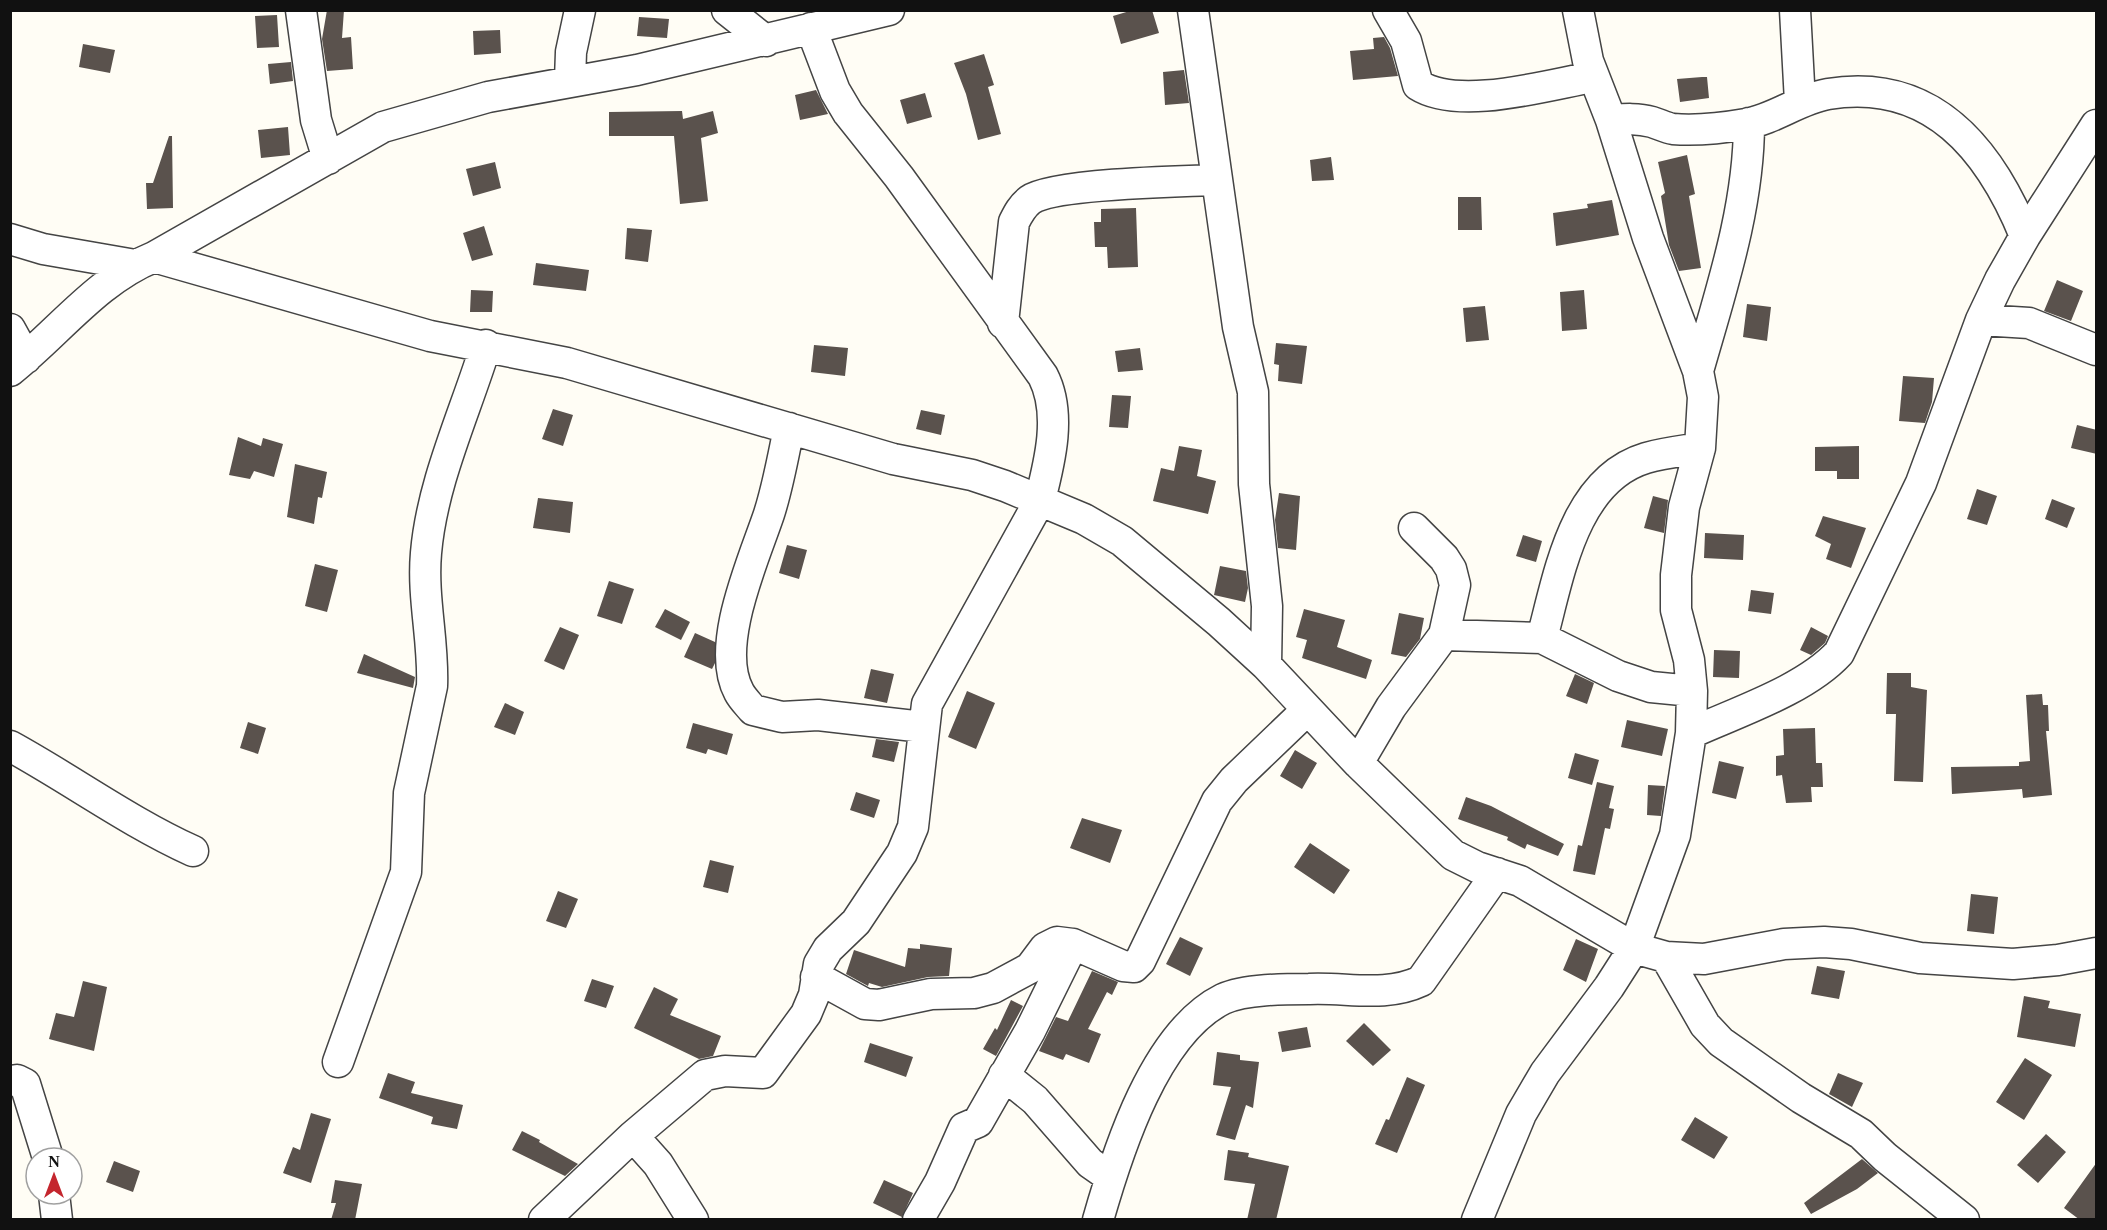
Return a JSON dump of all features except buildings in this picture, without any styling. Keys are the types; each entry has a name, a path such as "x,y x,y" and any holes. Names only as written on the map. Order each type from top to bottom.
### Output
{"street":[{"path":"301,10 316,120 328,159"},
{"path":"570,80 572,52 580,10"},
{"path":"728,10 766,41"},
{"path":"10,329 18,364 105,285 383,127 488,97 570,80 637,70 889,10"},
{"path":"1193,10 1216,180 1232,269 1238,327 1253,392 1254,484 1267,606 1266,665"},
{"path":"1388,10 1406,42 1418,85 1431,93 1496,96 1593,77"},
{"path":"1477,1220 1521,1114 1545,1073 1609,987 1634,948 1675,835 1691,733 1692,692 1689,660 1676,610 1676,575 1684,507 1700,448 1703,397 1698,371 1644,228 1611,120 1593,77 1582,37 1578,10"},
{"path":"1795,10 1800,102"},
{"path":"553,1217 633,1136 705,1076 725,1071 763,1073 806,1014 814,995 819,964 828,949 862,915 902,853 913,827 927,704 1040,500 1048,468 1053,403 1043,376 899,177 848,113 835,91 811,28"},
{"path":"1611,120 1633,119 1680,129 1749,123 1800,102 1828,94 1895,96 1930,111 1963,134 1983,155 2014,207 2025,236"},
{"path":"1698,371 1742,212 1749,165 1749,123"},
{"path":"1691,733 1805,682 1824,669 1839,653 1921,483 1981,320 2025,236 2097,125"},
{"path":"1003,323 1014,222 1020,209 1032,198 1118,184 1216,180"},
{"path":"10,238 43,249 145,261 430,336 486,345 567,363 893,459 972,475 1040,500 1122,541 1172,579 1266,665 1358,763 1453,855 1477,867 1521,881 1550,896 1634,948 1666,957 1704,959 1784,944 1824,942 1851,944 1920,958 1981,963 2058,960 2097,953"},
{"path":"1981,320 2030,323 2097,350"},
{"path":"338,1062 406,872 409,793 432,686 425,608 426,551 442,476 486,345"},
{"path":"789,428 770,511 744,591 731,644 738,691 753,710 782,717 826,716 923,727"},
{"path":"1542,638 1572,529 1585,508 1616,473 1644,459 1700,448"},
{"path":"1358,763 1391,707 1444,636 1455,585 1451,569 1444,558 1414,528"},
{"path":"1444,636 1542,638 1618,676 1651,687 1692,692"},
{"path":"816,977 865,1004 879,1005 931,994 974,993 993,988 1030,968 1045,948 1057,942 1073,944 1123,966 1134,967 1140,961 1217,801 1234,780 1307,710"},
{"path":"10,746 58,772 142,826 193,851"},
{"path":"1098,1220 1110,1177 1155,1069 1172,1043 1198,1017 1225,999 1258,992 1310,988 1381,991 1403,989 1421,981 1497,873"},
{"path":"918,1220 940,1182 964,1128 978,1122 1073,944"},
{"path":"1666,957 1705,1025 1721,1042 1801,1098 1861,1134 1885,1157 1964,1220"},
{"path":"1004,1075 1035,1100 1090,1163 1110,1177"},
{"path":"10,1081 17,1080 26,1084 44,1146"},
{"path":"633,1136 658,1164 693,1220"}]}
